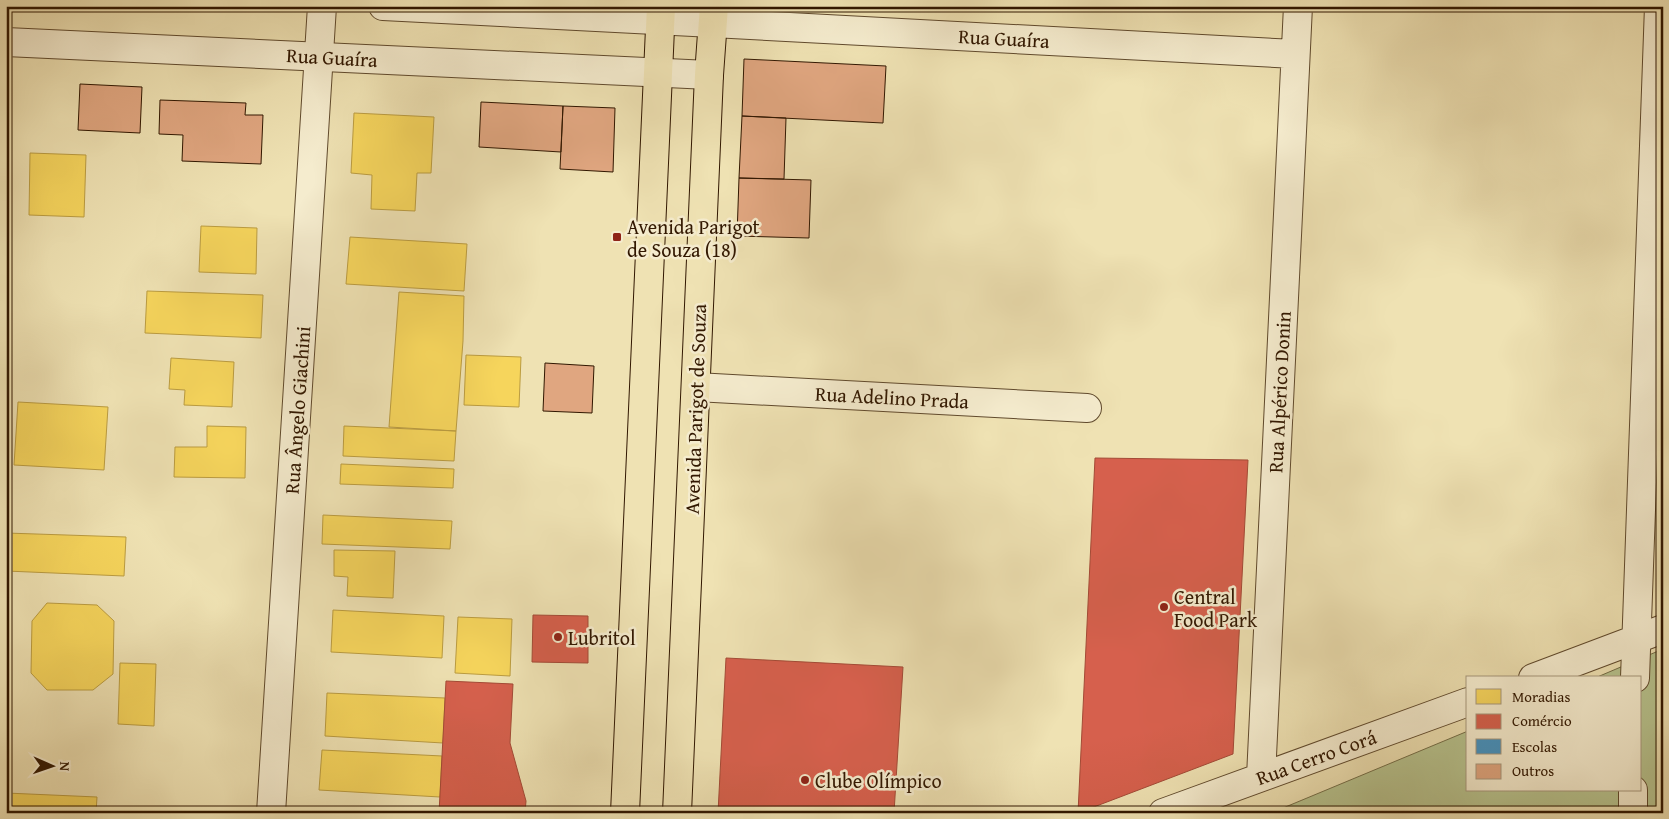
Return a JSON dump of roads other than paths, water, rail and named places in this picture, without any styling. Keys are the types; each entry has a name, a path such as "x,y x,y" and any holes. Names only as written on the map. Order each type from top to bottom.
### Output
{"main road":[{"path":"625,813 661,13"},
{"name":"Avenida Parigot de Souza","path":"677,813 713,14"}],"street":[{"name":"Rua Ângelo Giachini","path":"270,813 322,6"},
{"path":"383,6 661,13"},
{"name":"Rua Alpérico Donin","path":"1261,777 1298,6"},
{"path":"1635,676 1658,6"},
{"name":"Rua Guaíra","path":"661,13 713,14 1295,54"},
{"name":"Rua Guaíra","path":"6,42 709,75"},
{"name":"Rua Adelino Prada","path":"696,387 1087,408"},
{"path":"1538,676 1663,629"},
{"name":"Rua Cerro Corá","path":"1163,813 1466,703"},
{"path":"1633,792 1633,813"}],"place":[{"name":"Avenida Parigot de Souza (18)","path":"617,237"},
{"name":"Central Food Park","path":"1164,607"},
{"name":"Lubritol","path":"558,637"},
{"name":"Clube Olímpico","path":"805,780"}]}
